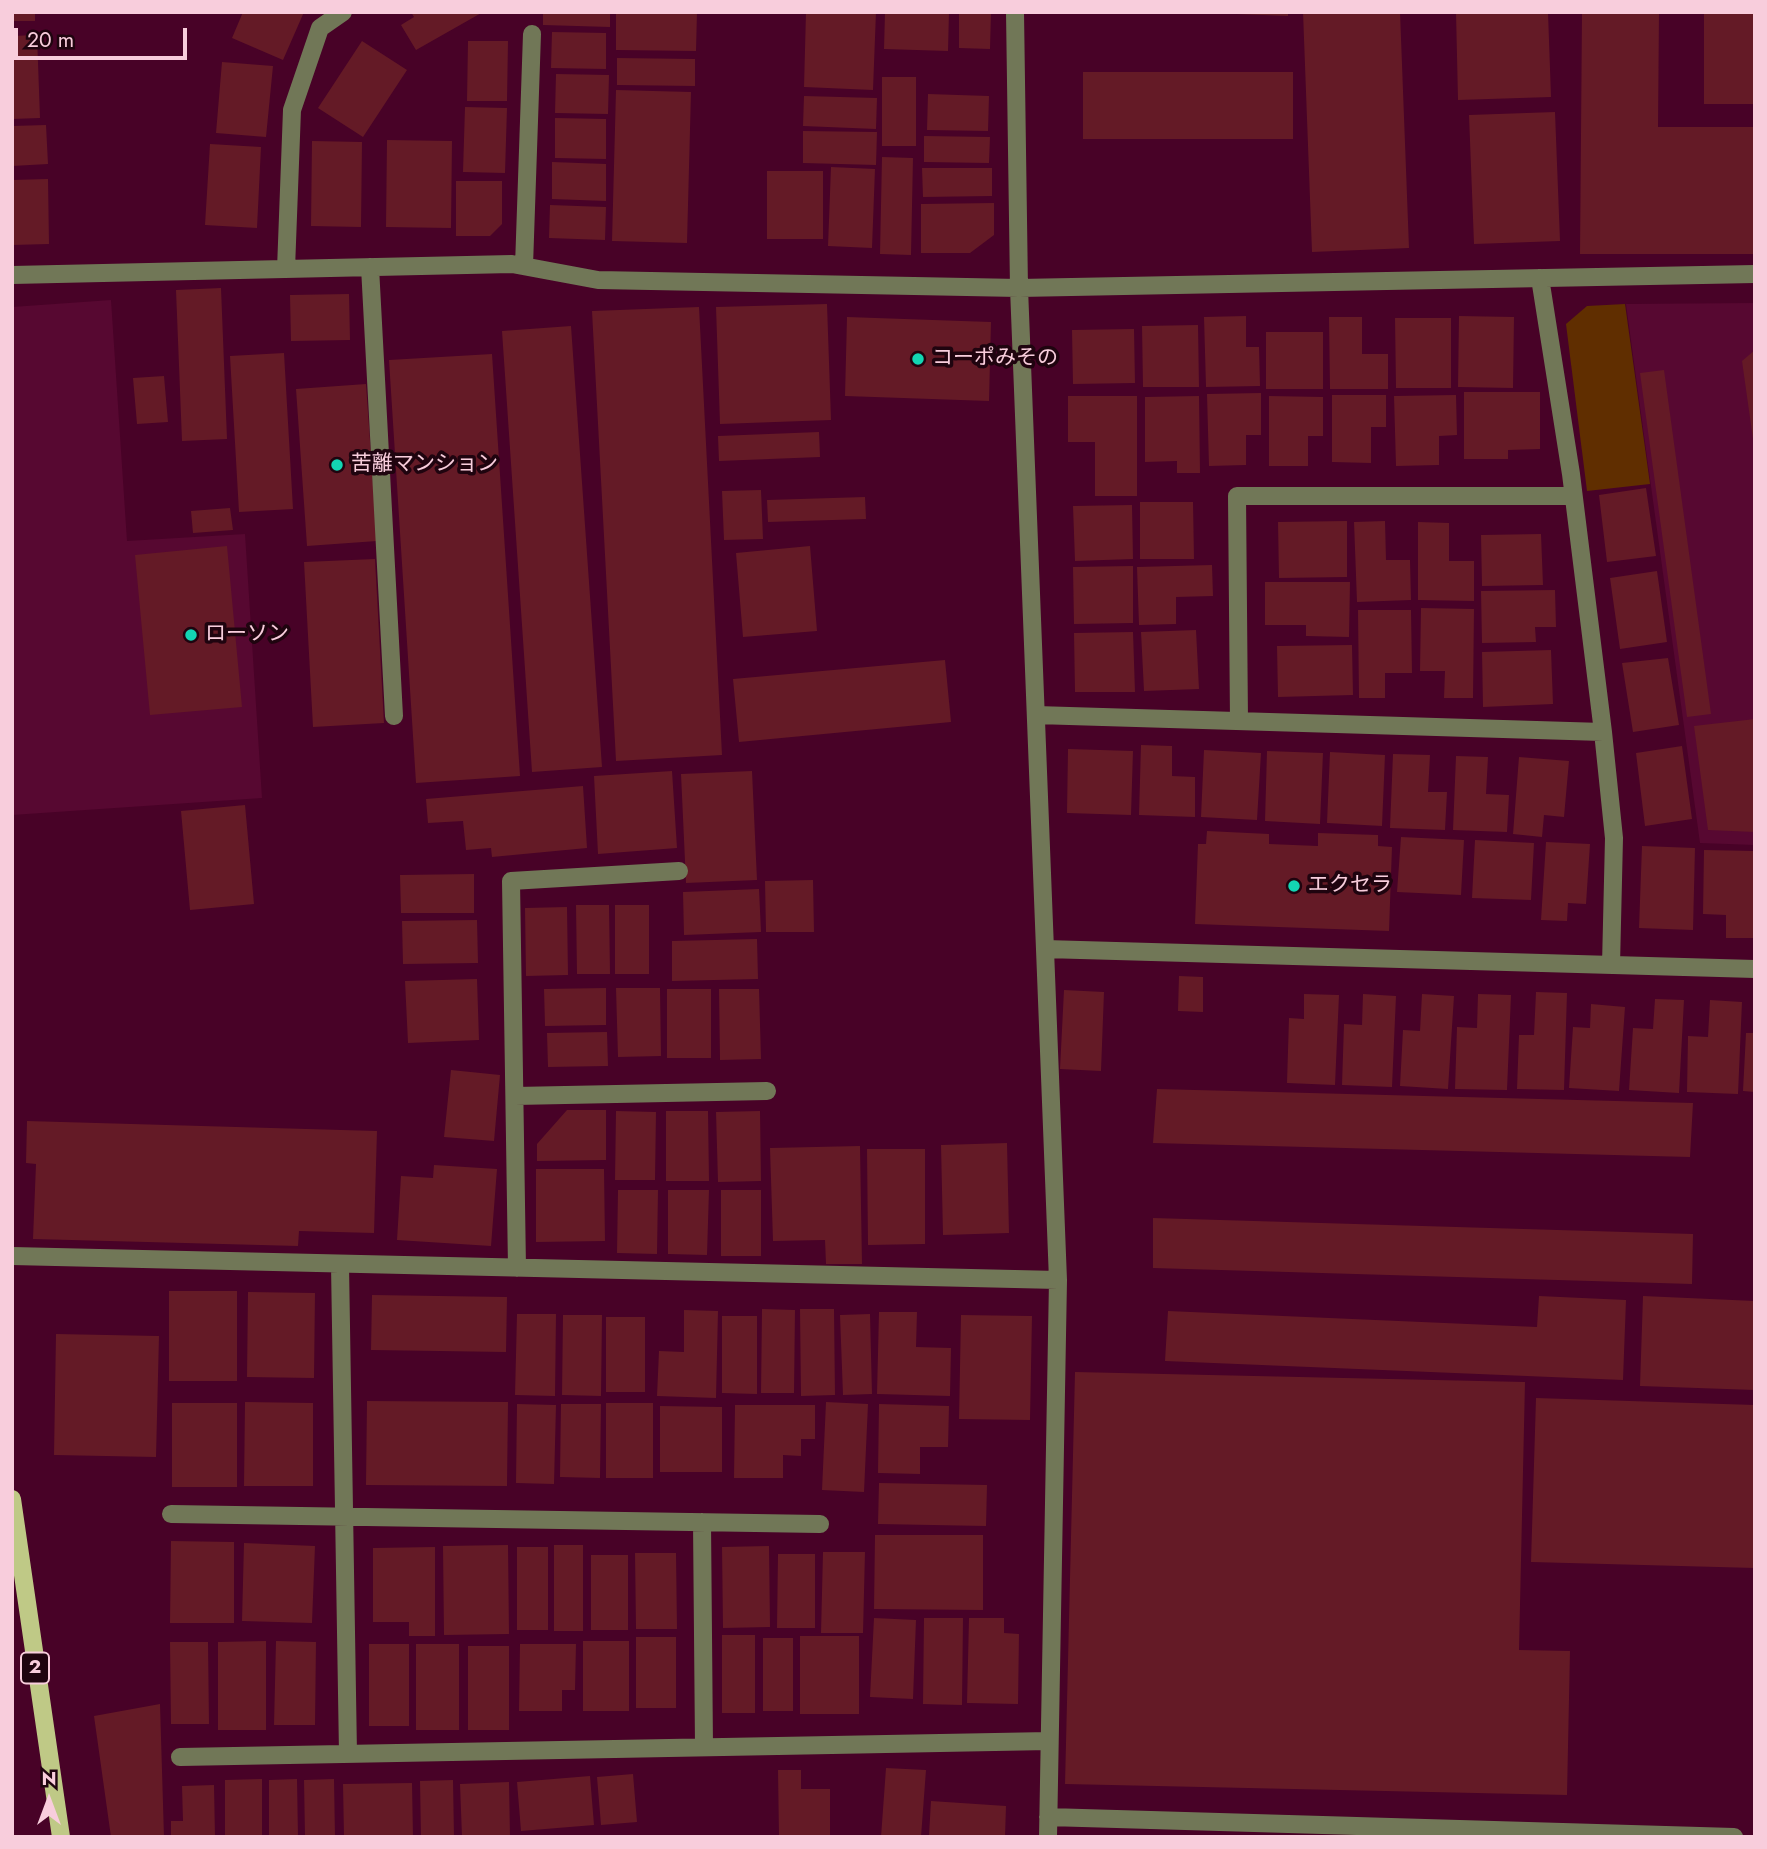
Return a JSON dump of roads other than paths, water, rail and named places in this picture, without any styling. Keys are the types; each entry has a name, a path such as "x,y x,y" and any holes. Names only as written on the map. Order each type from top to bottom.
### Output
{"main road":[{"name":"2","path":"12,1499 43,1729 61,1837"}],"street":[{"path":"286,269 292,110 320,28 343,12"},
{"path":"1014,12 1019,288 1058,1280 1048,1837"},
{"path":"524,266 533,34"},
{"path":"12,275 524,266 598,280 1019,288 1755,274"},
{"path":"370,267 394,716"},
{"path":"1540,278 1573,496 1614,838 1611,965"},
{"path":"1239,721 1237,496 1573,496"},
{"path":"1036,715 1603,732"},
{"path":"517,1268 511,881 679,871"},
{"path":"1045,949 1755,969"},
{"path":"515,1096 767,1091"},
{"path":"12,1256 1058,1280"},
{"path":"340,1265 342,1517 348,1754"},
{"path":"171,1514 820,1524"},
{"path":"702,1522 704,1747"},
{"path":"180,1757 1049,1741"},
{"path":"1048,1817 1734,1837"}],"place":[{"name":"コーポみその","path":"918,359"},
{"name":"苦離マンション","path":"337,465"},
{"name":"ローソン","path":"191,635"},
{"name":"エクセラ","path":"1294,886"}]}
